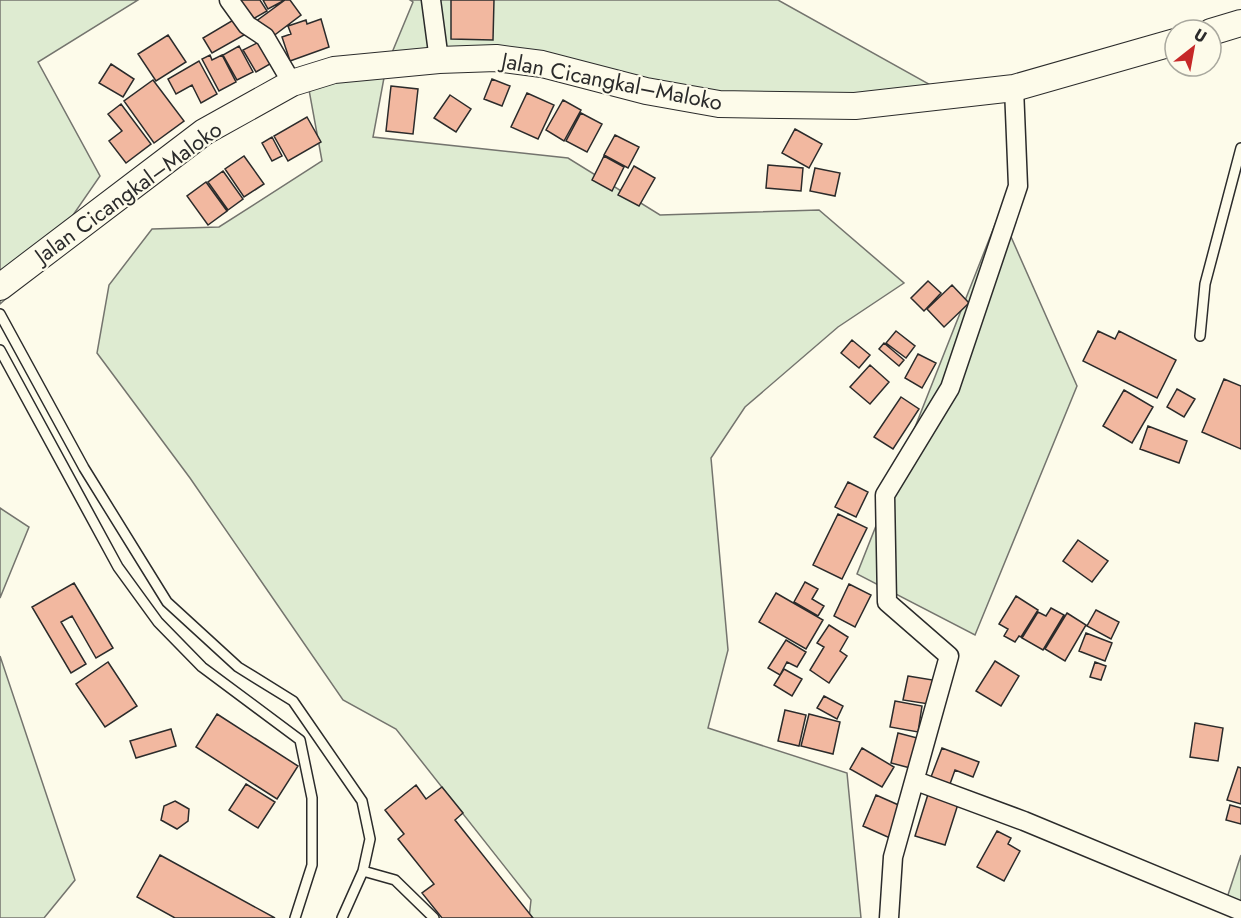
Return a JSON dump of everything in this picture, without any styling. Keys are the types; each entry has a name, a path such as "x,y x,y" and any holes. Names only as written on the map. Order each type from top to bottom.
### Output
{"street":[{"path":"229,0 247,25 265,37 292,83"},
{"path":"431,0 438,60"},
{"path":"1223,28 1241,23"},
{"name":"Jalan Cicangkal–Maloko","path":"0,286 204,132 292,83 334,70 438,60 496,58 542,64 646,91 719,104 855,106 1014,88 1163,45"},
{"path":"889,918 893,856 949,656 887,602 885,495 950,388 1018,186 1014,88"},
{"path":"916,780 1024,821 1241,911"}],"lane":[{"path":"1200,336 1205,284 1241,148"},
{"path":"0,314 84,468 167,602 238,667 293,701 362,801 370,839 363,871 342,918"},
{"path":"0,350 118,567 158,622 202,667 300,740 312,798 312,865 295,918"},
{"path":"363,871 395,880 434,918"}],"green space":[{"path":"0,0 138,0 38,62 100,176 31,276 0,304"},
{"path":"410,0 778,0 945,93 721,102 534,55 386,67 413,2"},
{"path":"386,67 373,137 568,158 660,215 819,210 904,283 838,327 745,407 711,458 728,650 708,728 847,773 861,918 529,918 531,900 396,729 343,700 190,478 97,353 109,285 152,229 219,227 322,161 307,79"},
{"path":"1000,212 1077,386 975,635 857,574"},
{"path":"0,508 29,527 0,598"},
{"path":"0,656 75,880 44,918 0,918"},
{"path":"1241,855 1241,913 1225,904"}],"building":[{"path":"239,0 260,0 267,11 251,20"},
{"path":"263,0 283,0 283,1 268,9"},
{"path":"285,0 290,0 301,15 268,40 255,22"},
{"path":"451,0 494,0 493,40 451,39"},
{"path":"235,19 244,35 212,53 203,38"},
{"path":"321,19 329,47 290,61 282,37 291,34 288,26 306,20 307,24"},
{"path":"168,35 186,62 156,81 138,54"},
{"path":"265,39 277,60 256,72 243,50"},
{"path":"239,46 253,72 237,80 223,55"},
{"path":"210,55 212,60 222,55 236,82 219,91 202,59"},
{"path":"199,61 217,94 201,103 192,85 176,94 168,79"},
{"path":"111,64 134,79 123,97 99,83"},
{"path":"492,79 510,86 502,106 484,99"},
{"path":"153,80 184,121 154,143 124,101"},
{"path":"391,86 418,89 413,134 386,131"},
{"path":"527,93 554,105 538,139 511,127"},
{"path":"450,95 471,109 456,132 434,118"},
{"path":"563,100 581,110 564,141 546,130"},
{"path":"121,104 151,144 126,163 109,141 122,131 108,114"},
{"path":"581,113 602,124 587,152 566,141"},
{"path":"307,117 321,142 288,161 274,136"},
{"path":"795,129 822,144 809,168 782,153"},
{"path":"615,135 639,147 628,168 604,155"},
{"path":"272,137 282,156 272,161 262,143"},
{"path":"244,156 264,184 244,197 225,169"},
{"path":"604,156 624,167 612,191 592,180"},
{"path":"768,165 803,168 801,191 766,188"},
{"path":"634,166 655,178 639,206 618,195"},
{"path":"815,168 840,173 835,196 810,191"},
{"path":"223,171 243,199 228,210 208,182"},
{"path":"206,182 227,211 208,225 187,196"},
{"path":"928,281 941,293 924,311 911,298"},
{"path":"952,285 969,303 944,327 927,309"},
{"path":"896,331 915,346 906,358 886,343"},
{"path":"1098,331 1115,339 1119,331 1176,360 1157,398 1083,361"},
{"path":"852,340 870,355 859,368 841,353"},
{"path":"884,343 904,360 899,366 879,349"},
{"path":"918,354 936,363 922,388 905,378"},
{"path":"870,365 889,382 870,404 850,387"},
{"path":"1224,379 1241,386 1241,449 1202,432"},
{"path":"1177,389 1195,399 1184,417 1167,407"},
{"path":"1124,390 1153,407 1132,443 1103,426"},
{"path":"901,397 919,409 893,449 874,437"},
{"path":"1148,426 1187,441 1179,463 1140,449"},
{"path":"848,482 868,492 856,517 835,507"},
{"path":"838,514 867,528 842,579 813,565"},
{"path":"1078,540 1108,561 1092,582 1063,561"},
{"path":"805,582 818,589 812,599 824,606 818,616 794,602"},
{"path":"74,583 113,648 96,658 72,616 61,622 86,664 71,673 32,607"},
{"path":"849,584 871,595 855,627 834,616"},
{"path":"776,593 823,620 806,649 759,622"},
{"path":"1016,596 1038,610 1021,637 1019,636 1015,642 1004,636 1008,629 999,624"},
{"path":"1051,608 1064,615 1043,650 1022,638 1038,612 1046,616"},
{"path":"1096,610 1119,622 1111,639 1087,626"},
{"path":"1067,613 1086,625 1065,661 1045,649"},
{"path":"829,625 848,637 840,651 847,656 829,683 810,670 824,647 817,643"},
{"path":"1086,633 1112,643 1105,661 1079,651"},
{"path":"786,640 806,652 797,667 787,662 780,675 768,668"},
{"path":"995,661 1019,676 1001,706 976,691"},
{"path":"108,662 137,706 105,727 76,684"},
{"path":"1095,662 1106,666 1101,680 1090,677"},
{"path":"784,669 802,679 792,696 774,685"},
{"path":"908,676 939,681 935,705 903,700"},
{"path":"824,696 843,706 837,719 817,708"},
{"path":"895,701 922,706 918,732 890,727"},
{"path":"785,710 806,715 799,746 778,741"},
{"path":"217,714 298,766 277,799 196,747"},
{"path":"809,714 840,722 833,754 801,746"},
{"path":"1195,723 1223,728 1218,761 1190,757"},
{"path":"171,729 176,746 136,758 130,741"},
{"path":"898,733 925,740 918,770 891,763"},
{"path":"862,748 894,767 882,787 850,769"},
{"path":"942,748 979,762 973,777 955,770 950,784 931,777"},
{"path":"1238,767 1241,768 1241,804 1227,800"},
{"path":"246,784 275,802 258,828 229,810"},
{"path":"416,785 426,799 442,787 463,813 455,820 533,918 442,918 422,893 434,884 398,839 404,834 385,810"},
{"path":"929,791 959,801 945,845 915,836"},
{"path":"876,795 903,807 890,838 863,826"},
{"path":"175,801 189,809 188,821 177,829 161,820 164,806"},
{"path":"1230,805 1241,808 1241,824 1226,820"},
{"path":"997,831 1011,838 1008,844 1020,851 1004,881 977,867"},
{"path":"160,855 275,918 175,918 137,897"}]}
